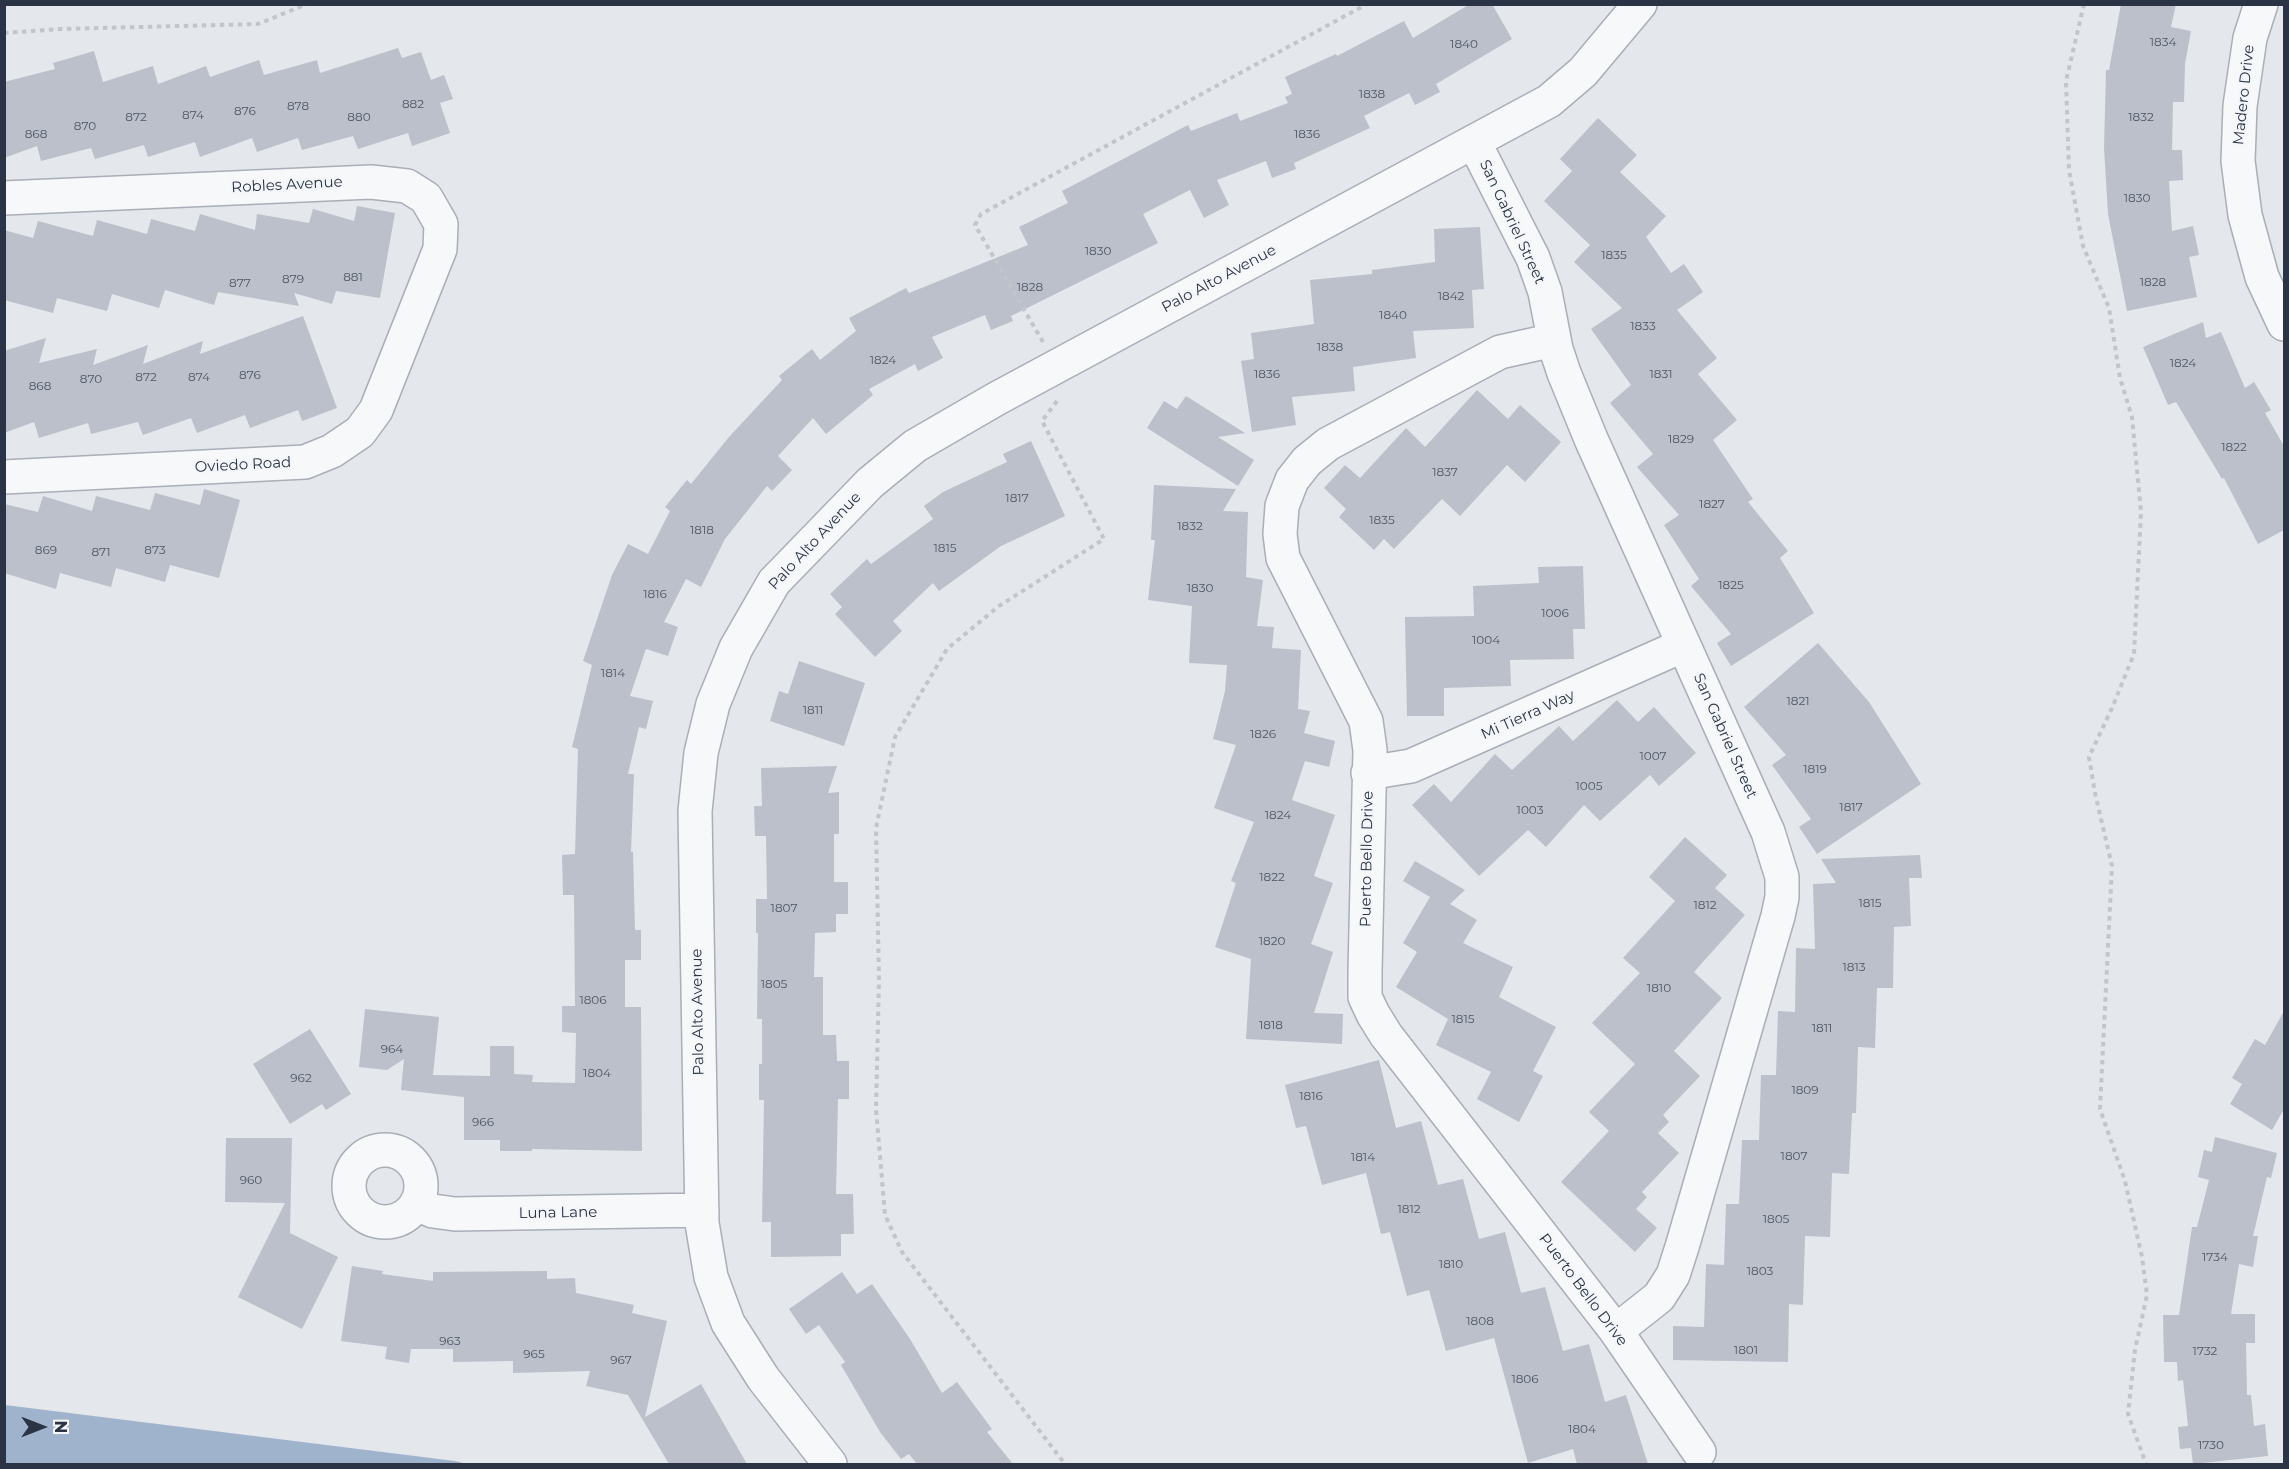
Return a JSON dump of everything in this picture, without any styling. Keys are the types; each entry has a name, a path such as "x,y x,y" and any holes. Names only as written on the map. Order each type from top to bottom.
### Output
{"street":[{"name":"Palo Alto Avenue","path":"830,1464 763,1378 728,1323 711,1277 702,1223 694,811 701,753 713,704 736,648 774,582 870,483 915,446 1058,365 1549,101 1583,72 1640,4"},
{"name":"Madero Drive","path":"2261,4 2250,38 2240,106 2238,161 2245,215 2259,267 2284,324"},
{"name":"San Gabriel Street","path":"1474,142 1533,258 1545,292 1554,340 1564,373 1591,439 1768,832 1782,877 1782,897 1778,916 1686,1236 1672,1275 1659,1297 1616,1331"},
{"name":"Robles Avenue","path":"4,198 371,182 407,186 426,198 441,224 440,249 408,329"},
{"name":"Oviedo Road","path":"4,477 305,462 332,451 360,432 376,410 408,329"},
{"name":"Puerto Bello Drive","path":"1554,340 1500,352 1328,444 1307,461 1292,480 1282,506 1280,534 1283,558 1366,720 1370,750 1365,997 1386,1035 1616,1331 1699,1452"},
{"name":"Mi Tierra Way","path":"1368,773 1411,766 1684,645"},
{"name":"Luna Lane","path":"416,1204 433,1211 455,1214 702,1210"}],"path":[{"path":"4,33 61,29 258,24 307,4"},
{"path":"1065,1464 902,1252 885,1215 876,1109 879,980 876,828 895,736 947,650 999,606 1104,540 1042,421 1065,392 1058,365 975,225 981,214 1368,4"},
{"path":"2084,4 2066,81 2069,170 2083,246 2109,308 2120,378 2132,417 2141,512 2134,654 2089,757 2112,866 2100,1109 2125,1181 2142,1257 2147,1295 2135,1350 2128,1414 2146,1464"}],"water":[{"path":"5,1405 455,1461 467,1464 5,1464"}],"building":[{"path":"1470,4 1492,4 1512,39 1436,84 1440,92 1415,105 1409,93 1364,116 1370,128 1294,163 1296,169 1272,178 1266,161 1217,180 1229,205 1204,218 1190,190 1143,214 1158,243 1011,316 1013,321 991,330 985,315 932,337 943,358 918,371 915,364 869,389 873,395 826,434 813,418 778,456 792,470 772,491 767,486 725,539 701,587 686,579 664,622 678,627 668,656 646,649 630,696 653,701 646,729 639,727 628,774 634,774 631,852 633,852 635,930 641,930 641,960 625,960 625,1007 641,1007 642,1151 532,1149 532,1151 500,1151 500,1140 464,1140 464,1097 401,1090 404,1059 387,1070 359,1067 365,1009 439,1017 433,1075 490,1076 490,1046 514,1046 514,1074 533,1075 532,1082 575,1083 576,1033 562,1032 562,1006 575,1006 574,895 563,895 562,855 575,854 578,749 572,747 592,665 583,661 612,575 628,544 648,554 670,511 665,507 687,480 691,484 729,437 782,380 779,376 812,349 820,360 856,331 849,318 906,288 909,293 1028,245 1019,227 1068,203 1062,191 1188,125 1191,131 1237,113 1240,121 1288,103 1285,97 1292,94 1285,77 1336,54 1337,56 1404,21 1413,38"},
{"path":"2121,4 2176,4 2171,27 2191,31 2185,64 2184,102 2173,102 2172,150 2182,150 2183,180 2169,181 2172,231 2193,226 2199,255 2189,257 2197,297 2127,311 2108,214 2104,148 2106,70 2109,70"},
{"path":"398,48 402,58 421,52 431,80 444,75 453,99 440,103 450,133 412,146 408,133 358,149 353,136 302,150 298,138 257,152 252,138 200,157 195,142 148,157 144,145 95,159 91,148 41,161 37,146 4,158 4,82 55,69 53,63 94,51 103,82 153,66 158,84 206,66 210,77 259,60 264,75 317,60 320,73"},
{"path":"1598,118 1637,155 1620,172 1666,216 1646,237 1671,273 1684,264 1703,292 1677,310 1717,358 1698,374 1737,420 1713,440 1753,499 1748,502 1788,551 1780,558 1814,613 1731,666 1717,643 1731,634 1691,586 1699,579 1664,525 1679,515 1637,467 1653,454 1610,403 1631,385 1591,329 1622,308 1574,262 1590,245 1544,201 1572,171 1560,159"},
{"path":"357,206 395,213 380,298 336,291 332,304 294,293 299,306 218,292 214,305 165,290 159,308 112,294 107,311 57,298 53,313 4,300 4,230 33,238 38,221 93,236 97,220 147,234 151,219 195,231 200,214 255,230 257,214 309,223 313,209 354,221"},
{"path":"1480,227 1484,289 1472,290 1474,328 1413,331 1416,358 1353,367 1355,391 1292,397 1296,425 1252,432 1241,361 1254,359 1251,333 1314,324 1310,280 1372,274 1372,270 1435,262 1434,229"},
{"path":"303,316 337,408 302,421 298,410 250,428 245,415 197,433 191,418 143,435 138,422 91,434 88,423 39,438 34,422 4,433 4,351 46,338 39,363 97,349 93,365 148,345 143,364 203,341 200,354"},
{"path":"2203,322 2206,338 2221,332 2245,388 2254,382 2271,410 2265,413 2284,446 2284,530 2258,544 2224,478 2222,479 2176,402 2168,405 2143,347"},
{"path":"1477,390 1508,419 1520,405 1561,442 1525,482 1507,465 1460,516 1442,499 1394,549 1384,539 1374,550 1339,517 1346,509 1324,488 1345,465 1360,478 1406,428 1425,447"},
{"path":"1186,396 1245,433 1218,437 1254,460 1238,486 1147,428 1164,401 1177,409"},
{"path":"1031,441 1065,516 1001,546 939,591 933,583 893,621 902,631 875,657 835,614 842,607 830,594 867,559 871,564 933,519 924,506 943,492 1007,462 1003,454"},
{"path":"1154,485 1236,489 1223,511 1248,512 1246,577 1263,580 1257,626 1274,627 1272,648 1301,650 1298,709 1310,711 1304,733 1335,741 1329,767 1305,761 1292,800 1335,815 1314,876 1333,883 1311,944 1333,952 1314,1013 1343,1014 1342,1044 1246,1039 1251,959 1215,947 1236,883 1231,881 1254,822 1214,808 1236,745 1213,739 1225,691 1227,665 1189,663 1192,606 1148,600 1155,540 1151,540"},
{"path":"204,489 240,500 219,578 170,565 165,582 116,568 111,587 60,573 56,589 4,573 4,504 38,512 43,496 92,511 96,496 150,510 155,493 200,505"},
{"path":"1583,566 1585,629 1573,629 1574,659 1510,660 1511,686 1444,688 1444,716 1407,716 1405,617 1474,616 1473,586 1539,583 1538,567"},
{"path":"1818,643 1869,702 1921,784 1817,854 1799,827 1811,819 1772,765 1786,755 1744,707"},
{"path":"799,661 865,683 844,746 770,721 779,691 788,694"},
{"path":"1617,700 1638,722 1654,707 1696,753 1659,786 1650,775 1600,821 1584,805 1546,847 1528,830 1479,876 1412,805 1434,784 1451,802 1495,754 1512,770 1559,726 1573,741"},
{"path":"837,766 828,793 839,792 839,834 834,834 834,882 848,882 848,914 836,914 836,932 815,933 814,977 823,977 823,1035 836,1035 837,1061 849,1061 849,1099 838,1099 836,1194 853,1194 854,1234 841,1234 841,1256 771,1257 771,1222 762,1222 764,1100 759,1100 762,1019 757,1019 756,899 767,899 766,836 755,836 754,806 762,806 761,768"},
{"path":"1685,837 1727,875 1715,888 1745,915 1694,972 1722,998 1674,1051 1700,1076 1663,1115 1669,1122 1658,1133 1679,1153 1642,1192 1647,1197 1636,1209 1657,1228 1635,1252 1561,1182 1609,1131 1589,1112 1635,1064 1592,1023 1640,973 1623,958 1675,901 1649,877"},
{"path":"1920,855 1922,878 1909,878 1911,926 1894,927 1893,988 1877,988 1875,1048 1858,1047 1856,1113 1852,1113 1849,1174 1832,1173 1830,1237 1805,1236 1803,1305 1789,1304 1788,1362 1673,1360 1673,1326 1704,1327 1706,1264 1724,1265 1726,1204 1739,1204 1742,1140 1759,1140 1761,1075 1776,1075 1778,1011 1795,1012 1796,948 1815,949 1813,884 1836,883 1821,859"},
{"path":"1415,861 1465,890 1450,904 1477,920 1463,943 1513,967 1499,997 1556,1027 1533,1071 1543,1076 1519,1122 1477,1099 1491,1072 1436,1045 1448,1019 1396,987 1417,952 1403,943 1430,897 1403,881"},
{"path":"2284,1011 2284,1109 2272,1130 2230,1104 2242,1084 2232,1078 2255,1039 2265,1045"},
{"path":"310,1029 351,1094 326,1110 322,1104 290,1124 253,1064"},
{"path":"1379,1060 1396,1128 1421,1121 1438,1185 1463,1179 1479,1239 1505,1232 1521,1293 1545,1287 1563,1351 1589,1344 1605,1402 1626,1395 1648,1464 1577,1464 1573,1449 1528,1463 1494,1338 1446,1351 1429,1290 1407,1296 1390,1232 1381,1234 1366,1173 1322,1185 1306,1126 1296,1128 1285,1085"},
{"path":"2215,1137 2277,1153 2271,1178 2267,1177 2253,1236 2258,1236 2253,1267 2239,1264 2231,1314 2255,1314 2255,1343 2246,1343 2247,1395 2251,1395 2254,1426 2265,1424 2268,1456 2193,1464 2191,1448 2180,1449 2178,1427 2188,1426 2183,1380 2178,1381 2177,1362 2164,1362 2163,1315 2179,1315 2192,1227 2197,1227 2209,1180 2198,1177 2204,1150 2212,1152"},
{"path":"226,1138 292,1138 290,1233 338,1257 302,1329 238,1297 285,1203 225,1202"},
{"path":"352,1266 383,1271 382,1274 433,1281 433,1272 547,1271 547,1279 575,1278 576,1293 634,1305 632,1313 667,1321 645,1417 701,1384 747,1464 669,1464 628,1395 586,1386 590,1371 513,1373 513,1361 453,1362 453,1349 411,1349 409,1363 385,1359 387,1347 341,1341"},
{"path":"842,1272 857,1294 872,1284 910,1339 942,1393 957,1382 992,1429 987,1432 1013,1464 917,1464 909,1454 901,1459 880,1432 841,1365 845,1362 819,1325 806,1334 789,1309"}]}
